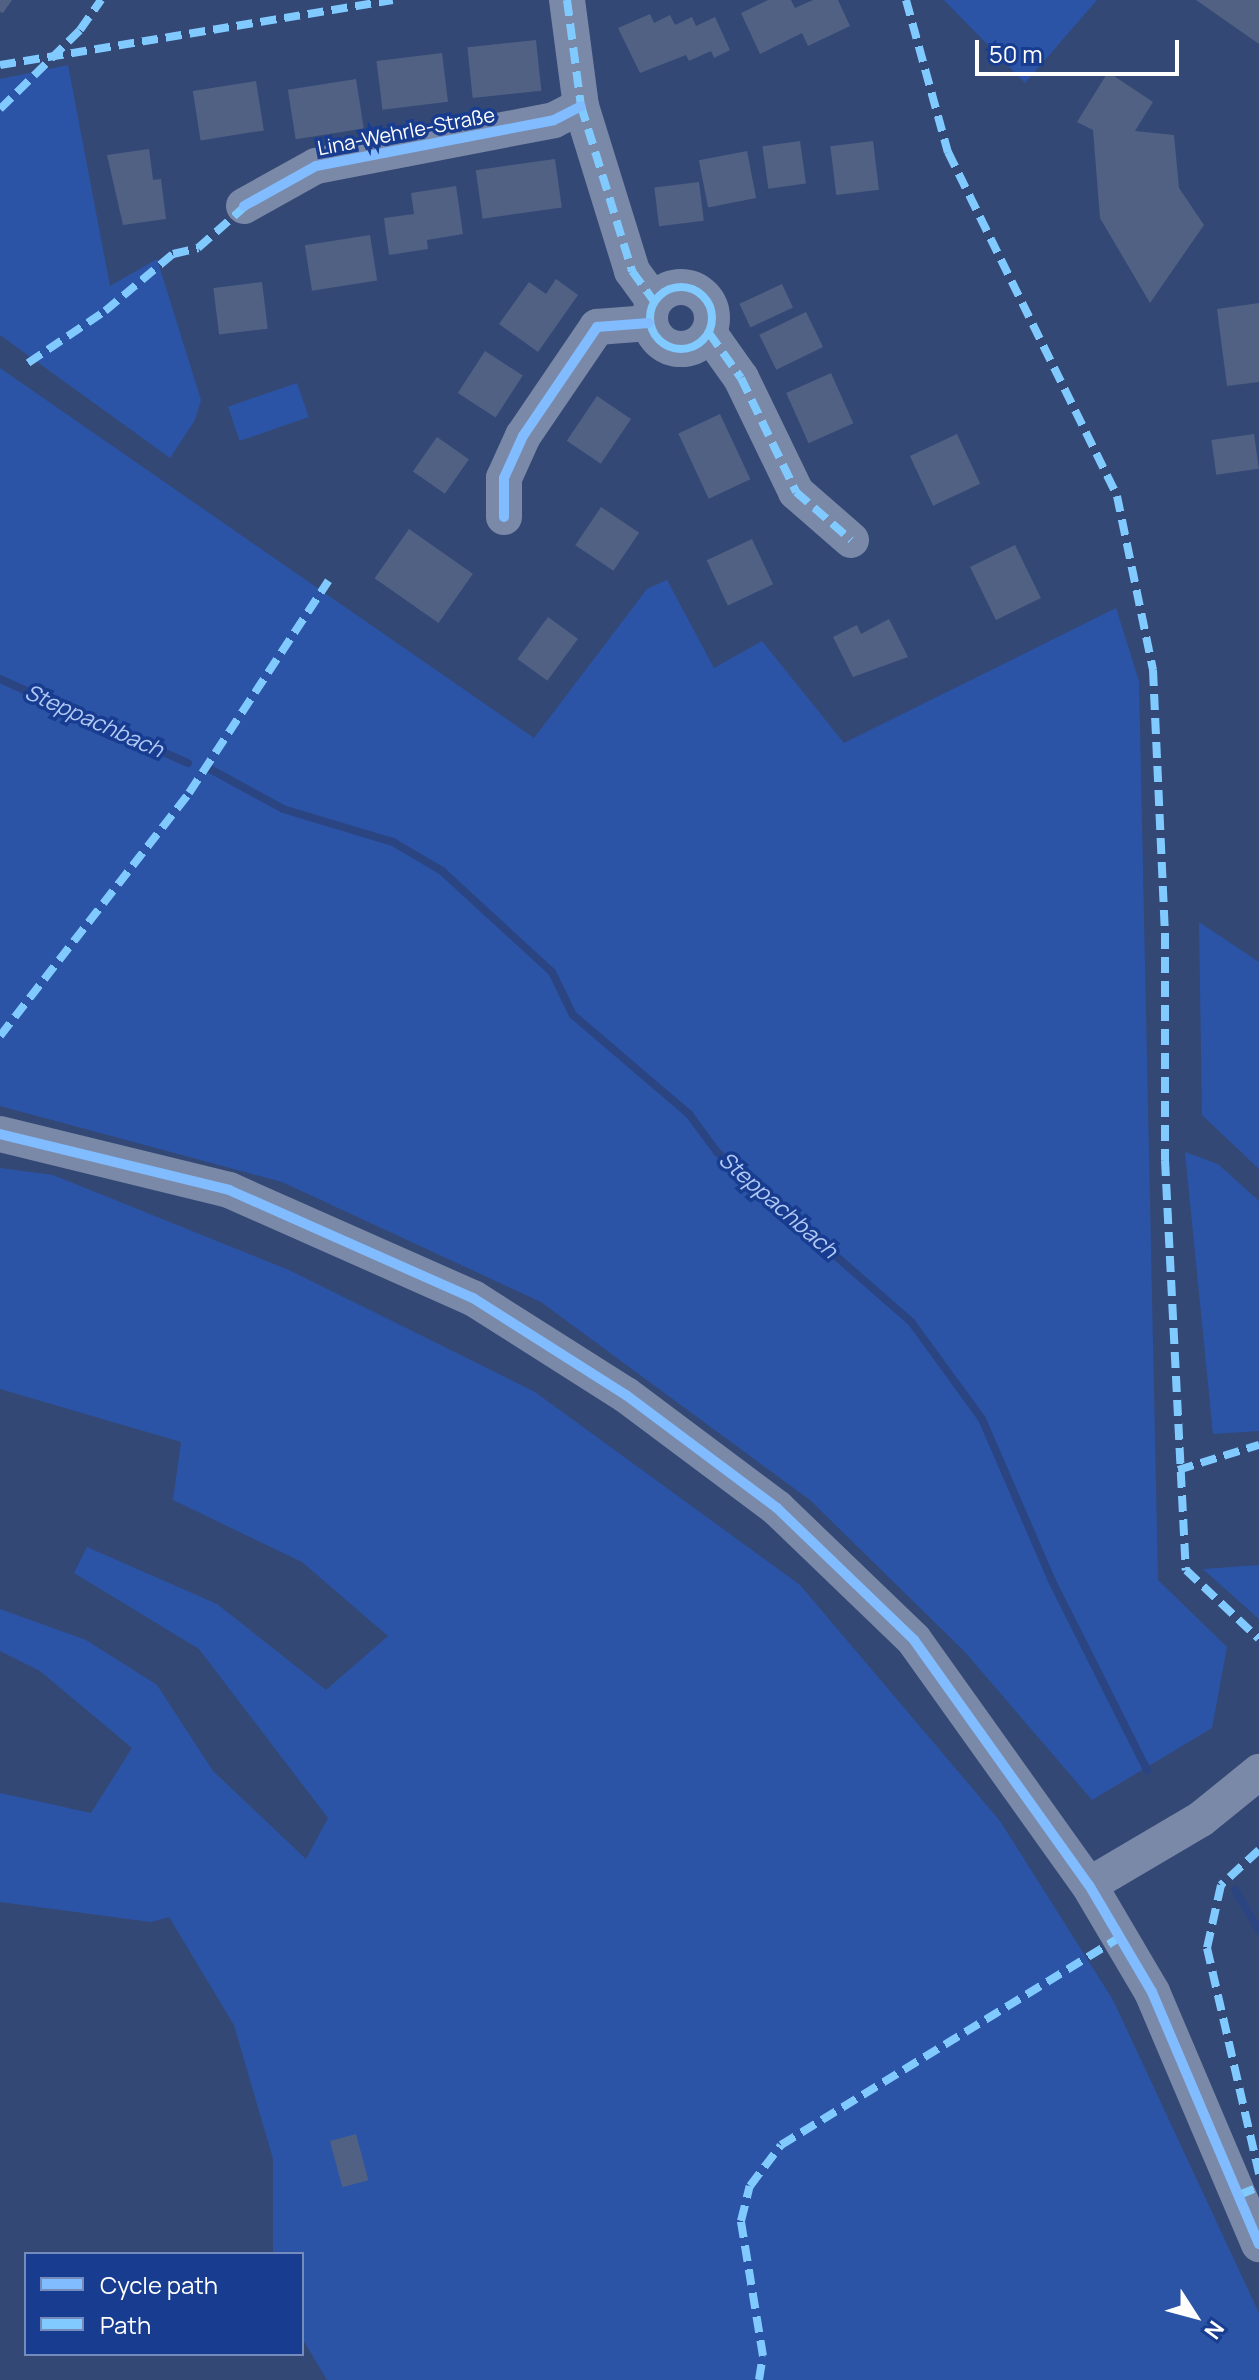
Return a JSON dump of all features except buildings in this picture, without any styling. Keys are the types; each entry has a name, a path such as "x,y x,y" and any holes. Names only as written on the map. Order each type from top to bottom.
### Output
{"street":[{"path":"504,517 504,478 523,436 597,327 652,312 681,287 701,294 712,312 709,333 695,346 676,350 658,340 652,312 632,271 581,106 567,0"},
{"name":"Lina-Wehrle-Straße","path":"244,206 316,166 554,120 581,106"},
{"path":"709,333 741,378 796,492 851,540"},
{"path":"0,1134 229,1190 362,1245 473,1298 626,1395 777,1508 914,1640 1089,1885 1152,1992 1259,2244"},
{"path":"1089,1885 1201,1819 1259,1772"}],"shaded area":[{"path":"944,0 1097,0 1025,83"},
{"path":"68,65 110,286 157,259 201,400 195,420 170,458 0,335 0,79"},
{"path":"0,368 534,738 647,589 667,580 714,668 762,641 844,743 1116,608 1139,681 1158,1580 1227,1647 1212,1728 1092,1800 965,1652 810,1500 541,1302 282,1182 0,1106"},
{"path":"297,383 309,417 240,441 228,407"},
{"path":"1199,922 1259,962 1259,1169 1202,1115"},
{"path":"1185,1152 1218,1164 1259,1201 1259,1431 1213,1434"},
{"path":"0,1168 53,1175 289,1270 535,1392 800,1585 1000,1821 1113,2000 1259,2313 1259,2380 327,2380 304,2341 304,2252 273,2252 273,2159 234,2025 169,1917 151,1922 0,1902 0,1793 91,1813 132,1748 40,1671 0,1651 0,1609 86,1640 157,1685 213,1771 306,1859 328,1818 199,1649 74,1573 87,1547 217,1604 326,1690 388,1636 302,1562 173,1500 181,1442 0,1389"},
{"path":"1259,1565 1259,1619 1203,1569"}],"waterway":[{"name":"Steppachbach","path":"0,679 188,763"},
{"name":"Steppachbach","path":"210,769 283,809 393,842 442,871 552,972 573,1015 689,1114 717,1152 912,1323 982,1419 1052,1581 1147,1770"},
{"name":"Steppachbach","path":"1235,1890 1259,1930"}],"marked path":[{"path":"0,109 80,30 101,0"},
{"path":"0,65 393,0"},
{"path":"567,0 581,106 632,271 654,301"},
{"path":"906,0 948,152 1117,496 1153,670 1165,933 1165,1160 1186,1570 1259,1639"},
{"path":"28,363 105,311 173,254 198,248 250,202"},
{"path":"675,287 687,287 703,296 710,306 712,318 710,330 703,340 687,349 675,349 655,335 650,324 650,312 664,292 675,287"},
{"path":"709,333 741,378 796,492 851,540"},
{"path":"0,1036 189,793 328,581"},
{"path":"1178,1470 1259,1445"},
{"path":"1259,1850 1221,1885 1207,1948 1259,2174"},
{"path":"759,2380 763,2356 741,2221 750,2186 781,2145 1121,1937"},
{"path":"1239,2195 1259,2187"}],"cycle path":[{"path":"244,206 316,166 554,120 581,106"},
{"path":"504,517 504,478 523,436 597,327 649,323"},
{"path":"0,1134 229,1190 473,1298 626,1395 777,1508 914,1640 1089,1885 1152,1992 1259,2244"}]}
